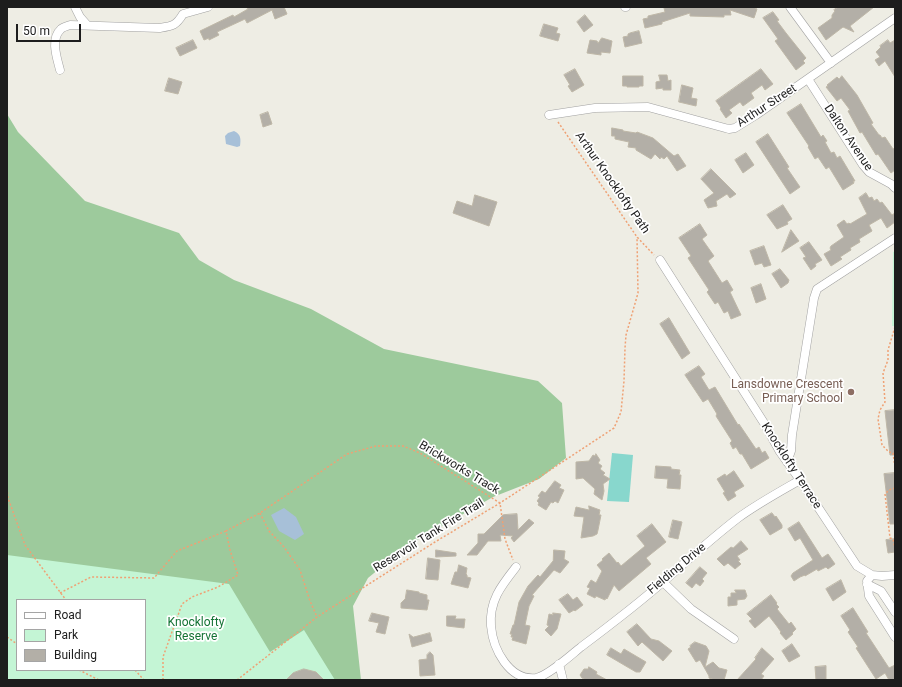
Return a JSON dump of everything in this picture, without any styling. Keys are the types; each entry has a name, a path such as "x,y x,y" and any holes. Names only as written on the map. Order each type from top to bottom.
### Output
{"street":[{"path":"75,7 87,26"},
{"path":"60,70 55,50 56,38 62,29 70,26 159,28 177,23 183,10 208,7"},
{"path":"790,7 831,63"},
{"name":"Arthur Street","path":"551,114 596,108 648,107 732,129 756,115 895,18"},
{"name":"Dalton Avenue","path":"808,79 863,165 869,172 891,184 895,188"},
{"path":"787,462 791,451 804,353 817,289 895,238"},
{"name":"Knocklofty Terrace","path":"660,260 787,462 857,566 872,575"},
{"name":"Fielding Drive","path":"516,567 504,582 494,599 492,610 493,641 497,650 508,666 523,677 538,678 559,664 663,582 684,562 739,517 800,480"},
{"path":"895,575 872,575 867,581 869,596 895,637"},
{"path":"663,582 691,609 734,639"},
{"path":"867,584 881,591 895,612"},
{"path":"559,664 563,680"}],"path":[{"name":"Arthur Knocklofty Path","path":"551,114 638,237 660,260"},
{"name":"Reservoir Tank Fire Trail","path":"237,680 317,617 435,542 500,503 614,428 620,412 624,381 626,335 638,294 638,237"},
{"path":"895,327 888,350 888,360 883,373 885,402 880,410 878,420 882,445 893,453 895,467"},
{"name":"Brickworks Track","path":"60,593 91,577 154,578 177,550 226,531 260,513 305,484 347,454 376,446 403,446 420,453 500,503"},
{"path":"7,488 8,498 25,545 65,599"},
{"path":"895,488 889,490 885,494 890,538 893,539 895,549"},
{"path":"500,503 505,539 516,567"},
{"path":"260,513 269,531 284,547 300,570 317,617"},
{"path":"163,680 163,657 182,604 192,597 218,587 238,575 226,531"},
{"path":"7,637 16,643"},
{"path":"81,671 99,680"},
{"path":"136,671 144,680"}],"green space":[{"path":"7,114 18,132 85,201 179,233 199,260 234,280 311,309 384,349 538,381 562,403 566,458 539,479 493,497 407,546 368,578 353,606 361,680 328,680 259,663 198,593 16,599 16,671 7,680"},
{"path":"895,251 895,326 892,326 893,252"},
{"name":"Knocklofty Reserve","path":"7,555 229,584 270,652 304,630 335,680 7,680"}],"shaded area":[{"path":"234,131 239,135 240,139 240,146 237,147 226,144 225,136"},
{"path":"612,453 633,455 629,502 607,501"},
{"path":"284,508 296,517 304,534 295,540 279,531 271,515"}],"building":[{"path":"246,7 284,7 287,14 275,19 272,10 247,23 245,19 217,32 219,35 209,40 209,38 204,40 200,31 233,15 234,17 248,9"},
{"path":"755,7 757,9 754,18 730,10 731,15 724,15 724,17 690,16 690,13 662,22 662,24 645,28 643,19 648,18 648,16 665,12 664,8"},
{"path":"838,7 874,7 850,26 854,32 843,27 826,40 818,28 832,18 835,11 834,10"},
{"path":"773,12 779,20 777,21 806,58 803,61 805,63 796,70 775,41 778,39 763,18"},
{"path":"585,15 593,25 584,32 577,22"},
{"path":"544,24 558,28 556,33 560,34 558,41 540,36"},
{"path":"639,31 642,43 625,47 623,37 628,36 630,33"},
{"path":"602,38 612,41 610,53 601,52 601,55 587,53 590,40 597,41 598,43"},
{"path":"193,40 197,48 180,56 176,48"},
{"path":"888,40 890,43 895,40 895,77 885,61 879,66 875,60 880,57 876,52 881,47 880,46"},
{"path":"575,69 584,85 572,92 564,75"},
{"path":"761,69 773,84 765,90 762,85 751,93 754,98 743,106 740,102 729,110 732,113 726,118 716,101"},
{"path":"659,75 667,75 668,81 671,80 671,90 663,90 663,88 656,89 656,82 660,81"},
{"path":"623,76 643,76 643,86 623,86"},
{"path":"842,76 857,95 873,123 871,124 879,135 882,138 885,137 893,149 895,148 895,170 891,173 878,154 876,155 862,132 860,133 848,111 850,110 841,98 837,101 826,87 837,77 839,79"},
{"path":"169,78 182,82 178,94 165,91"},
{"path":"682,85 693,88 691,98 697,99 696,106 679,102"},
{"path":"801,104 821,137 823,135 827,141 825,142 831,153 834,152 837,158 840,156 855,181 843,190 829,167 826,169 818,157 815,159 808,147 809,146 787,113"},
{"path":"268,112 272,124 263,127 260,115"},
{"path":"612,128 623,131 637,132 653,138 674,156 678,154 686,166 677,171 667,156 664,159 661,157 660,159 655,154 651,159 636,150 636,148 628,147 629,142 615,139 615,136 612,136"},
{"path":"768,134 789,167 787,168 800,187 790,194 756,142"},
{"path":"746,153 754,165 743,173 735,160"},
{"path":"711,169 736,194 730,198 727,194 716,201 717,206 708,208 704,200 714,193 701,179"},
{"path":"866,193 869,198 872,197 874,201 877,199 880,203 882,202 892,215 895,213 895,222 887,228 881,218 869,225 872,231 859,239 860,242 850,248 851,250 840,257 842,259 831,266 824,254 831,250 831,246 844,237 837,225 844,220 847,224 850,224 867,214 859,198"},
{"path":"475,195 497,202 489,226 453,213 457,201 472,206"},
{"path":"783,205 792,219 787,222 788,224 777,229 767,215"},
{"path":"700,224 707,235 702,239 714,256 708,261 722,283 727,280 733,290 730,292 741,315 731,319 728,311 724,313 718,302 715,304 707,292 709,290 688,258 691,256 679,238"},
{"path":"791,230 799,241 782,252"},
{"path":"809,242 822,260 815,264 816,266 811,270 803,258 806,257 800,248"},
{"path":"764,246 771,265 764,267 762,263 755,265 750,251"},
{"path":"780,269 789,280 788,283 781,288 772,274"},
{"path":"761,284 766,299 756,303 751,288"},
{"path":"669,318 690,353 682,359 660,324"},
{"path":"699,366 705,374 701,377 709,390 715,387 738,425 739,424 756,449 759,447 762,453 765,451 769,458 751,469 736,447 733,449 730,443 732,441 716,416 717,414 708,399 703,402 685,375"},
{"path":"895,410 895,455 890,455 885,411"},
{"path":"596,454 600,460 598,463 602,466 600,469 605,473 603,475 610,479 603,484 604,491 602,500 594,494 595,489 583,478 576,479 576,462 589,461 593,455 595,456"},
{"path":"656,466 671,467 671,469 680,470 680,489 667,488 668,479 655,478"},
{"path":"734,471 744,486 734,492 736,496 728,501 723,493 725,492 717,479"},
{"path":"894,473 895,524 890,524 884,474"},
{"path":"555,481 561,485 559,488 564,490 558,503 555,501 553,503 551,502 546,510 538,505 539,503 537,501 540,497 538,496 542,491 545,493"},
{"path":"589,506 600,510 599,515 601,515 597,534 581,538 584,517 574,516 576,507 589,510"},
{"path":"772,513 782,525 782,528 770,535 760,520"},
{"path":"517,514 518,530 529,519 534,523 514,542 511,538 513,536 500,535 501,541 488,541 477,555 467,555 478,543 478,534 484,534 503,515"},
{"path":"673,520 682,522 678,539 669,537"},
{"path":"799,522 822,558 828,554 835,564 828,569 826,567 818,571 817,569 794,581 791,576 793,573 813,560 800,538 795,541 788,529"},
{"path":"652,524 666,542 646,558 651,564 619,591 614,585 607,599 606,598 605,600 596,596 595,598 587,594 590,588 587,587 591,580 596,583 602,571 597,565 603,560 602,559 609,553 621,566 645,546 637,536"},
{"path":"895,539 895,552 888,553 886,540"},
{"path":"741,541 748,549 737,556 740,560 738,561 741,564 735,569 728,563 724,566 717,559"},
{"path":"436,550 456,553 456,556 436,557"},
{"path":"554,550 565,551 564,559 569,562 560,573 554,570 532,595 534,596 529,606 525,625 530,626 526,644 512,640 512,634 510,634 514,625 519,602 528,586 538,575 540,577 553,561"},
{"path":"428,558 440,560 438,580 426,579"},
{"path":"459,565 467,568 467,577 471,578 468,588 451,584"},
{"path":"700,567 707,573 702,579 704,581 700,586 696,583 692,588 686,583"},
{"path":"841,580 846,592 833,601 826,589"},
{"path":"407,590 427,595 427,600 429,600 427,610 401,608 401,603 405,599"},
{"path":"735,590 745,590 747,596 745,599 737,600 737,605 728,606 728,597 731,597 731,593 736,593"},
{"path":"568,594 573,600 577,597 583,605 575,611 574,610 569,613 559,600"},
{"path":"771,595 779,607 777,609 789,624 791,622 796,629 786,640 769,616 755,628 749,621 752,619 747,614"},
{"path":"853,608 868,632 866,633 889,668 895,665 895,680 889,680 885,673 876,679 856,648 858,647 848,632 850,630 841,616"},
{"path":"372,613 389,617 385,634 376,632 379,623 369,621"},
{"path":"553,613 561,614 557,629 551,636 545,630 549,626 547,625 549,614 553,615"},
{"path":"447,616 456,616 455,619 465,619 464,628 447,626"},
{"path":"637,624 651,639 659,641 672,651 663,661 642,642 638,646 627,632"},
{"path":"430,633 432,641 412,647 409,634 413,637"},
{"path":"695,642 706,646 709,651 705,667 713,662 719,668 727,670 724,680 709,678 700,660 696,662 688,649"},
{"path":"792,644 800,656 789,662 782,651"},
{"path":"611,648 621,654 624,649 646,662 640,672 636,672 607,655"},
{"path":"762,648 774,659 761,674 764,676 761,680 737,680 756,659 755,658"},
{"path":"430,652 433,655 435,675 420,676 419,660 427,659 427,655"},
{"path":"826,666 826,680 816,680 815,667"},
{"path":"589,667 597,672 596,674 607,680 586,680 582,678 580,675 584,669 588,669"},
{"path":"304,669 316,672 324,680 286,680 293,673"}],"place":[{"name":"Lansdowne Crescent Primary School","path":"851,392"}]}
